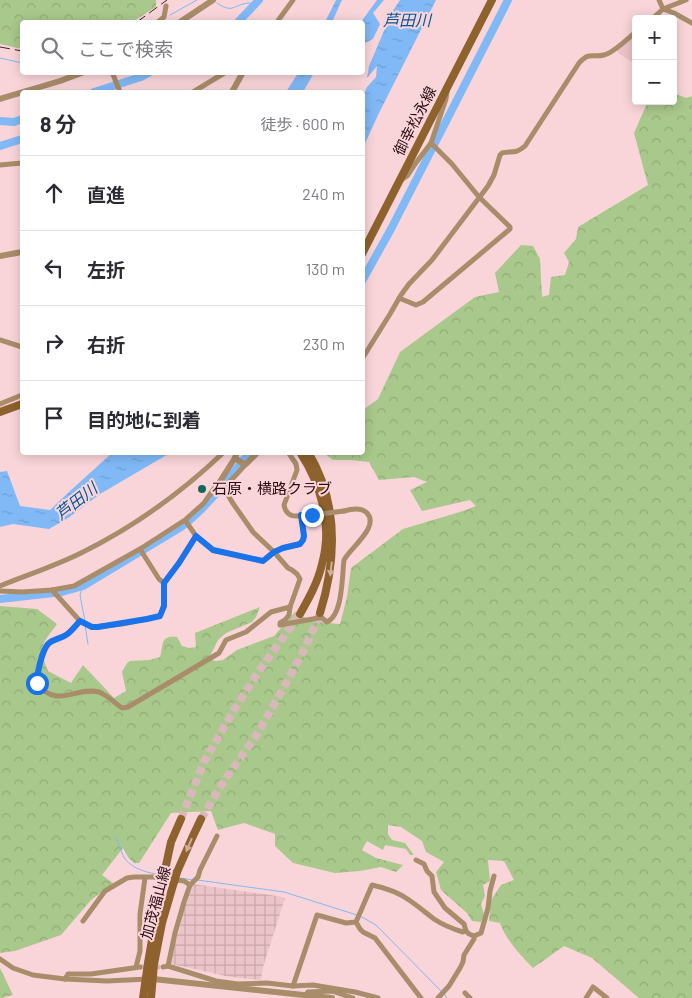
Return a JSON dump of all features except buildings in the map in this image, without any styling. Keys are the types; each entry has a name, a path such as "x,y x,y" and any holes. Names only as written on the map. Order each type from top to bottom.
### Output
{"main road":[{"name":"御幸松永線","path":"365,248 492,0"},
{"path":"1,409 20,404"},
{"path":"305,455 323,483 329,501 332,522 330,573 327,592 320,613"},
{"path":"300,614 318,578 326,542 322,499 305,455"},
{"name":"加茂福山線","path":"147,995 162,882 171,842 181,819"},
{"name":"加茂福山線","path":"149,979 162,923 177,872 201,819"}],"street":[{"path":"183,20 213,0"},
{"path":"278,20 293,0"},
{"path":"658,0 663,9 692,23"},
{"path":"656,15 663,9 686,0"},
{"path":"160,20 164,17 166,6"},
{"path":"365,354 408,284 432,260 488,186 494,175 500,155 502,153 520,151 525,146 582,59 588,56 604,56 632,35"},
{"path":"30,90 76,75"},
{"path":"113,75 119,90"},
{"path":"196,90 221,75"},
{"path":"233,90 241,75"},
{"path":"400,180 407,176 415,164 433,145 448,88"},
{"path":"0,99 20,93"},
{"path":"399,298 416,305 424,302 509,231 510,227 479,197 452,164 433,145"},
{"path":"0,165 20,163"},
{"path":"0,256 20,252"},
{"path":"0,340 20,346"},
{"path":"1,409 20,396"},
{"path":"0,586 79,554 126,529 171,498 221,455"},
{"path":"236,455 242,464 246,464"},
{"path":"222,486 236,455"},
{"path":"0,591 52,590 74,586 186,522 204,503 213,490 222,486 255,455"},
{"path":"222,486 253,532 288,568 298,574 300,579 289,615 280,625 318,618 322,618 327,622 335,615 339,604 344,560 366,534 370,519 365,511 360,509 312,515 291,516 288,514 284,505 296,470 296,464 290,455"},
{"path":"186,522 196,536 213,550 263,561 274,552 300,544 304,536 301,515"},
{"path":"52,590 83,622 92,627 160,616 164,606 164,583 196,536"},
{"path":"140,549 159,579 164,583"},
{"path":"83,622 68,634 47,644 39,666 37,683 49,694 57,696 74,695 90,691 101,693 122,708 128,707 219,653 226,640 246,632 271,612 290,607"},
{"path":"217,836 198,876 190,885 165,966 227,985 267,983 293,986 313,985 353,998"},
{"path":"416,860 424,864 432,876 434,892 445,908 464,924 469,934 474,936 481,933 494,876"},
{"path":"83,921 105,891 127,878 184,880 190,885"},
{"path":"65,980 68,974 91,974 138,967 140,914 145,878"},
{"path":"421,998 375,938 360,929 357,920 372,885 394,891 435,920 453,929 463,932 466,930"},
{"path":"293,986 317,915 346,923 357,920"},
{"path":"441,994 449,986 460,968 464,955 474,936"},
{"path":"0,959 13,968 33,975 65,980 149,979 227,985 306,995 355,992 378,998"},
{"path":"586,998 593,987 607,998"},
{"path":"465,993 470,998"}],"shaded area":[{"path":"632,38 632,62 619,54 617,50"},
{"path":"191,885 285,898 260,980 230,977 170,962 176,934 179,932 183,911"}],"green space":[{"path":"0,0 156,0 156,7 135,20 20,20 20,49 0,44"},
{"path":"677,95 686,98 692,96 692,998 639,998 592,958 564,946 533,968 518,953 500,923 489,921 491,900 501,885 514,880 504,861 488,860 490,881 483,885 485,896 481,904 484,915 481,922 472,921 467,913 441,890 436,872 444,862 426,852 422,841 401,827 388,825 388,834 392,840 405,843 414,855 410,855 406,849 385,845 383,850 367,841 362,850 376,858 403,865 396,872 381,867 335,873 293,863 275,846 275,834 244,823 218,830 211,811 171,813 139,863 134,863 123,848 102,875 113,883 91,900 61,935 15,951 0,953 0,606 37,609 57,624 42,648 48,671 71,683 83,665 114,698 126,691 122,672 130,661 149,660 160,657 163,642 171,637 177,637 182,646 196,647 195,633 260,607 252,622 226,633 218,640 209,659 223,660 237,650 274,636 295,612 305,618 316,621 340,624 347,597 351,568 403,529 476,506 470,500 422,511 410,490 427,482 414,477 379,480 369,462 333,460 327,455 365,455 365,409 378,399 400,352 475,297 499,292 495,273 521,245 533,246 540,259 542,297 549,295 551,277 565,275 569,262 564,253 576,239 578,227 648,185 634,133 646,105 677,105"},
{"path":"0,968 13,995 1,998 0,998"}],"water":[{"name":"芦田川","path":"336,0 342,0 333,20 326,20"},
{"name":"芦田川","path":"377,0 384,0 373,13 380,24 373,39 365,43 365,20 362,20"},
{"name":"芦田川","path":"400,0 436,0 365,144 365,92 376,77 377,66 367,78 369,66 392,12"},
{"path":"297,75 313,75 304,90 287,90"},
{"name":"芦田川","path":"110,455 167,455 100,494 68,518 49,529 13,524 0,527 0,472 7,471 20,506 50,510"}],"waterway":[{"path":"170,15 197,0"},
{"path":"240,20 259,0"},
{"path":"365,276 391,229 508,0"},
{"path":"217,3 226,8 233,8 248,3 256,4"},
{"path":"0,58 20,63"},
{"path":"100,90 145,75"},
{"path":"0,121 14,122 20,120"},
{"path":"0,146 20,140"},
{"path":"244,459 248,455"},
{"path":"228,480 239,466"},
{"path":"0,599 62,592 83,586 181,527 202,509 220,489"},
{"path":"83,586 80,595 85,621"},
{"path":"85,625 88,644"},
{"path":"116,837 124,857 129,863 142,870 161,875"},
{"path":"180,878 193,880"},
{"path":"197,880 284,892 357,915"},
{"path":"360,916 376,925 441,991"},
{"path":"444,994 447,998"}],"tunnel":[{"path":"201,819 226,778 256,736 306,646 320,613"},
{"path":"181,819 204,762 234,710 261,668 300,614"},
{"path":"140,967 163,967"}],"railway":[{"path":"140,20 167,0"},
{"path":"0,47 20,51"}],"place":[{"name":"石原・横路クラブ","path":"202,489"}],"route":[{"path":"37,683 39,666 47,644 68,634 80,621 92,627 98,627 160,616 164,606 164,583 196,536 213,550 263,561 274,552 300,544 304,536 301,515 312,515"}]}
